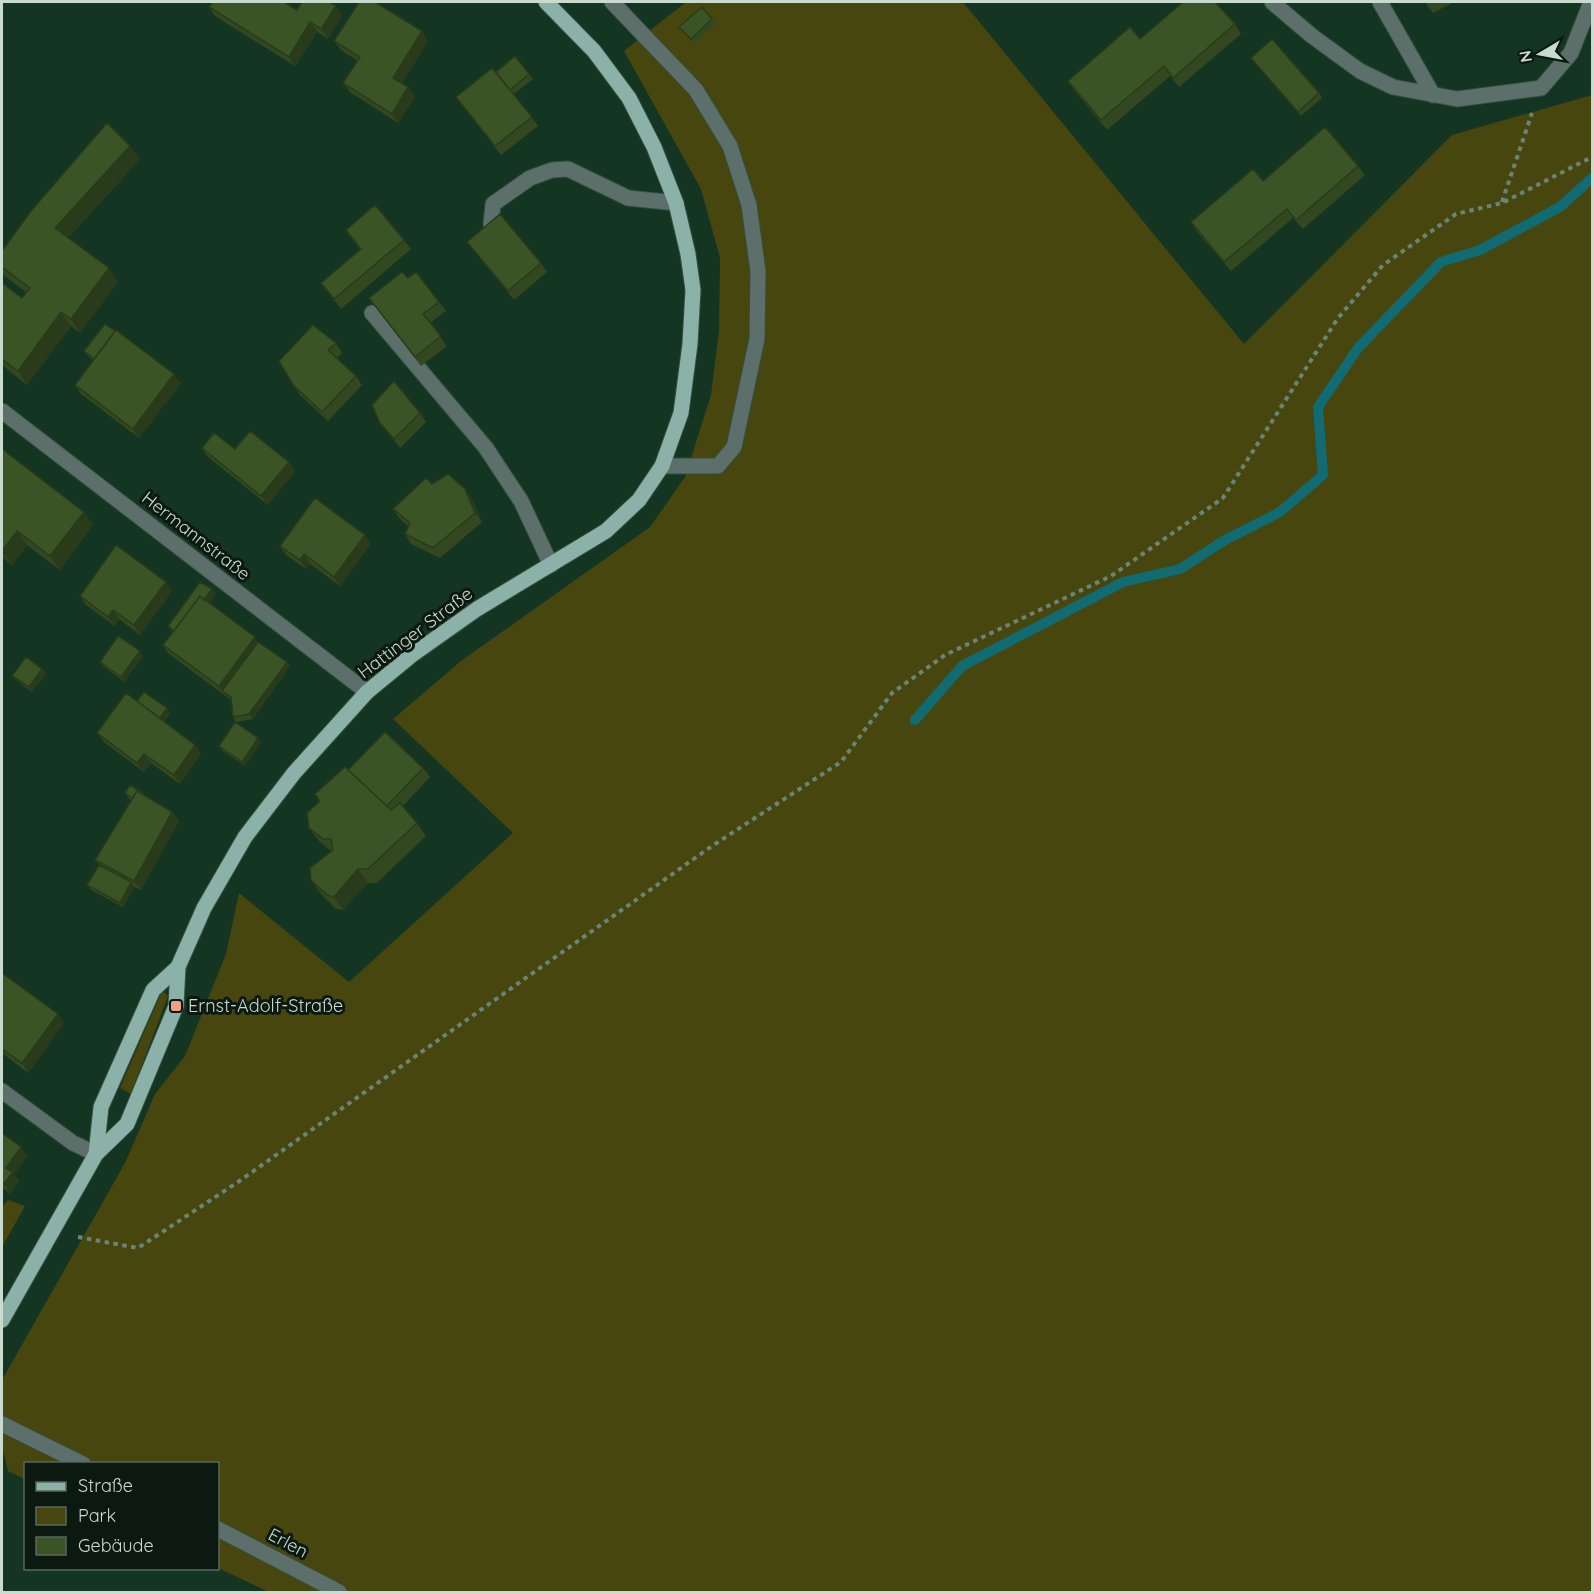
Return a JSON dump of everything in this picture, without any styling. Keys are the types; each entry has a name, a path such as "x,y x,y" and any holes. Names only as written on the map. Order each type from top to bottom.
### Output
{"main road":[{"name":"Hattinger Straße","path":"2,1320 54,1232 96,1154 127,1124 176,1006 178,967 204,908 245,837 316,747 367,692 412,655 477,609 606,531 639,500 662,466 681,413 690,344 693,290 688,254 676,203 654,147 629,98 594,51 546,2"},
{"name":"Hattinger Straße","path":"96,1154 101,1107 153,990 178,967"}],"street":[{"path":"612,2 696,90 730,146 749,205 758,271 757,339 734,447 718,466 662,466"},
{"path":"1272,2 1312,36 1360,70 1393,87 1457,99 1540,88 1571,54 1591,2"},
{"path":"1380,2 1433,95"},
{"path":"491,224 493,204 530,178 552,170 568,169 628,198 676,203"},
{"path":"372,313 486,448 520,501 551,565"},
{"name":"Hermannstraße","path":"2,411 367,692"},
{"path":"2,1091 73,1143 96,1154"},
{"path":"2,1424 79,1462"},
{"name":"Erlen","path":"219,1530 339,1593"}],"path":[{"path":"1502,203 1540,88"},
{"path":"54,1232 138,1248 238,1182 712,846 841,762 892,693 945,655 1111,576 1223,498 1338,318 1383,265 1456,214 1502,203 1593,157"}],"green space":[{"path":"686,2 963,2 1244,344 1452,135 1592,95 1592,1592 269,1592 219,1568 219,1462 24,1462 24,1479 8,1471 2,1446 2,1380 125,1163 155,1094 185,1056 226,954 239,893 349,982 513,833 393,719 461,661 650,527 685,477 711,395 719,331 720,258 701,189 624,51"},
{"path":"162,991 168,996 131,1094 120,1088"},
{"path":"8,1200 25,1206 2,1247 2,1207"}],"building":[{"path":"212,2 284,2 297,10 302,2 329,2 336,6 321,29 310,22 289,57 209,7"},
{"path":"359,2 375,2 422,31 393,78 408,87 392,114 343,83 360,57 334,41"},
{"path":"1183,2 1215,2 1235,24 1173,78 1164,66 1101,120 1068,81 1130,27 1140,39"},
{"path":"702,7 712,19 691,39 679,27"},
{"path":"1272,39 1319,93 1298,112 1251,58"},
{"path":"515,56 529,74 510,90 496,72"},
{"path":"492,68 532,117 495,146 456,97"},
{"path":"107,123 130,146 55,228 109,268 71,319 61,312 18,371 2,359 2,283 22,298 30,288 2,267 2,251 31,211"},
{"path":"1325,127 1358,166 1296,220 1287,209 1224,262 1191,222 1253,169 1263,181"},
{"path":"375,205 404,240 334,299 321,283 361,249 346,230"},
{"path":"500,214 541,263 508,291 467,242"},
{"path":"402,272 408,278 416,272 439,302 423,314 441,336 415,357 369,298"},
{"path":"105,324 115,331 94,359 84,351"},
{"path":"313,325 336,343 328,350 356,376 322,412 294,386 279,361"},
{"path":"116,330 174,374 133,429 75,385"},
{"path":"394,381 420,413 394,439 380,423 372,405"},
{"path":"250,431 289,462 261,496 202,448 214,433 235,449"},
{"path":"2,449 84,512 50,556 17,531 2,551"},
{"path":"448,474 465,489 475,513 433,548 405,534 410,523 393,509 426,478 432,484"},
{"path":"315,498 365,535 334,577 304,554 300,560 280,546"},
{"path":"116,545 166,582 134,625 113,610 108,617 80,596"},
{"path":"200,582 212,589 204,600 200,596 174,631 168,626"},
{"path":"200,596 255,637 219,686 163,645"},
{"path":"118,636 140,651 121,677 100,662"},
{"path":"258,642 287,662 249,714 233,717 231,697 222,691"},
{"path":"26,657 42,669 29,687 12,676"},
{"path":"144,692 167,708 160,718 137,701"},
{"path":"126,693 195,745 174,775 144,754 137,763 97,733"},
{"path":"235,722 258,738 242,762 219,746"},
{"path":"385,732 423,768 387,806 348,770"},
{"path":"345,767 391,810 400,803 417,823 368,869 358,869 334,897 327,895 311,880 310,868 333,850 331,839 323,839 309,828 307,813 320,801 315,794"},
{"path":"130,785 142,792 137,791 132,798 125,793"},
{"path":"137,791 172,812 134,881 95,860"},
{"path":"99,865 131,882 120,903 87,885"},
{"path":"2,973 58,1014 22,1063 2,1049"},
{"path":"2,1133 21,1147 6,1168 13,1172 4,1184 2,1183"}],"waterway":[{"path":"915,720 962,666 1123,582 1180,569 1225,540 1280,512 1323,475 1318,407 1358,348 1441,262 1480,250 1560,207 1592,178"}],"place":[{"name":"Ernst-Adolf-Straße","path":"176,1006"}]}
